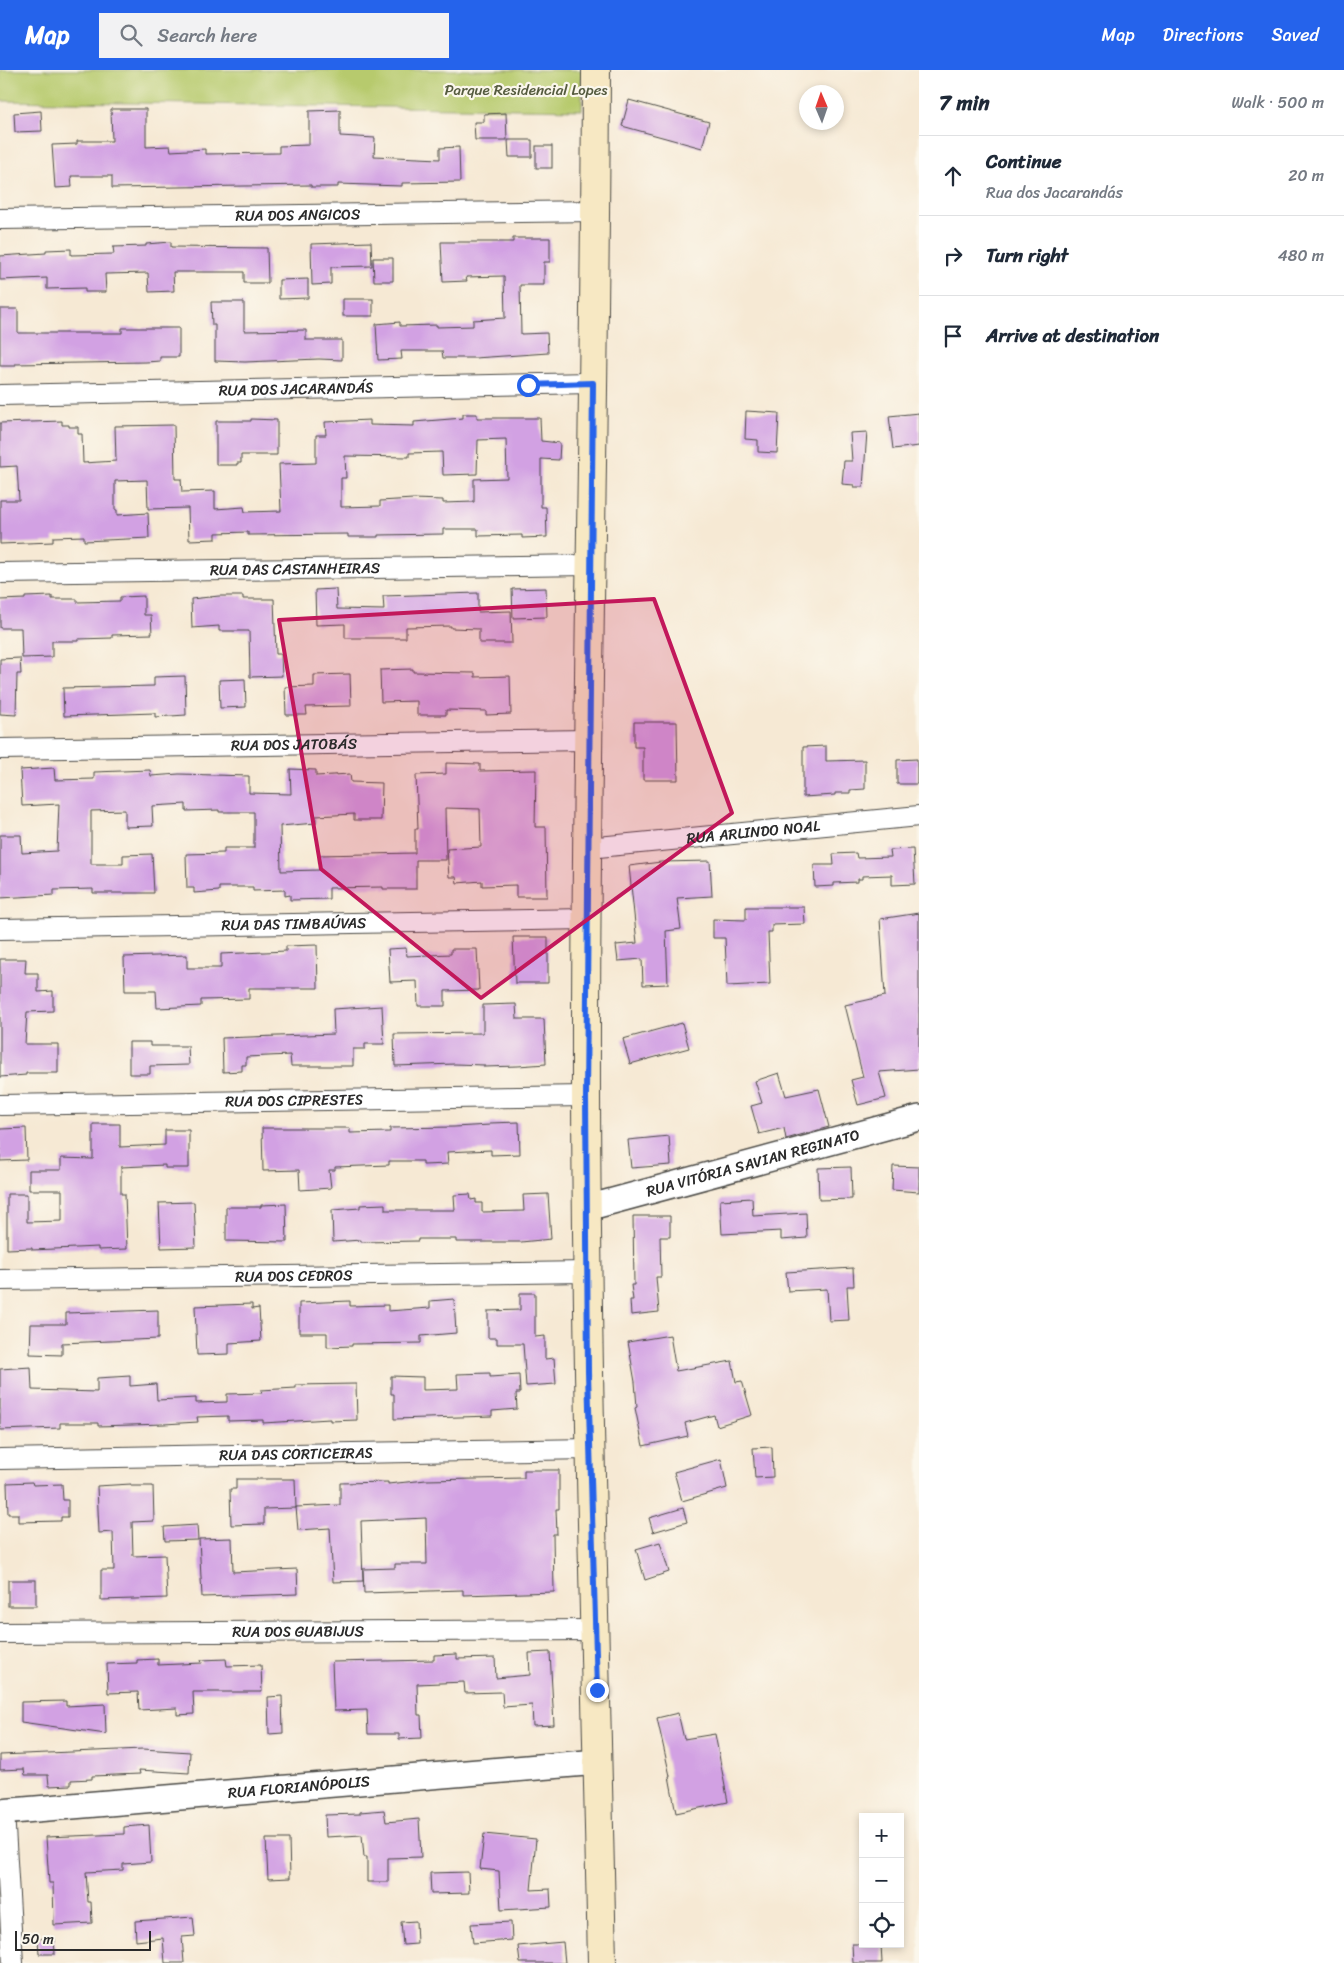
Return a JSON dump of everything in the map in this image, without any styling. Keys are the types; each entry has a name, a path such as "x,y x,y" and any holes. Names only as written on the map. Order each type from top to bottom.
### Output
{"main road":[{"path":"596,70 586,1096 588,1372 602,1963"}],"street":[{"name":"RUA DOS ANGICOS","path":"0,219 596,211"},
{"name":"RUA DOS JACARANDÁS","path":"0,395 593,383"},
{"name":"RUA DAS CASTANHEIRAS","path":"0,573 590,565"},
{"name":"RUA DOS JATOBÁS","path":"0,749 588,740"},
{"name":"RUA ARLINDO NOAL","path":"588,848 919,816"},
{"name":"RUA DAS TIMBAÚVAS","path":"0,929 587,919"},
{"name":"RUA DOS CIPRESTES","path":"0,1105 586,1096"},
{"name":"RUA VITÓRIA SAVIAN REGINATO","path":"587,1208 919,1118"},
{"name":"RUA DOS CEDROS","path":"0,1280 588,1272"},
{"name":"RUA DAS CORTICEIRAS","path":"0,1459 591,1449"},
{"name":"RUA DOS GUABIJUS","path":"0,1634 595,1630"},
{"name":"RUA FLORIANÓPOLIS","path":"2,1812 598,1762"},
{"path":"2,1812 14,1963"}],"highlighted area":[{"path":"654,599 732,813 481,998 321,869 279,620"}],"green space":[{"name":"Parque Residencial Lopes","path":"0,70 582,70 582,110 0,101"}],"building":[{"path":"629,100 709,122 702,148 622,126"},
{"path":"111,109 146,109 146,147 170,146 171,151 205,149 205,154 279,153 279,146 309,145 309,111 340,110 340,136 375,138 374,156 440,159 440,148 459,147 460,182 402,183 402,186 338,184 338,187 311,187 311,185 112,188 112,176 71,176 72,187 55,188 52,145 77,144 77,141 112,141"},
{"path":"41,111 42,131 15,132 14,113"},
{"path":"506,113 507,140 475,140 474,122 484,122 484,114"},
{"path":"508,140 532,140 532,157 509,157"},
{"path":"536,146 552,146 552,168 536,168"},
{"path":"513,238 550,238 550,262 544,262 544,285 520,285 521,334 547,333 548,353 475,358 443,358 442,351 401,351 402,359 378,360 376,324 400,322 400,326 473,326 473,320 505,318 504,276 466,277 467,281 443,282 441,242 513,242"},
{"path":"171,242 171,247 267,248 268,283 244,283 244,272 173,272 174,291 149,292 148,273 105,274 106,292 85,292 85,288 47,289 47,278 0,280 0,256 46,253 46,250 71,249 71,255 114,254 113,247 146,246 146,244"},
{"path":"371,242 372,266 331,267 331,284 312,285 311,244"},
{"path":"373,258 393,258 393,281 374,281"},
{"path":"308,279 308,298 279,299 279,280"},
{"path":"343,299 373,299 373,316 343,316"},
{"path":"211,302 244,302 244,331 306,330 306,340 342,340 342,360 215,361 215,325 212,325"},
{"path":"0,309 18,309 18,333 122,333 122,328 179,328 179,357 160,357 160,361 146,362 15,364 15,366 0,366"},
{"path":"746,411 779,413 777,453 758,452 758,440 745,439"},
{"path":"919,413 919,446 893,449 889,416"},
{"path":"463,414 477,414 477,418 540,418 541,441 560,443 559,460 541,459 541,507 546,507 547,537 522,538 522,535 478,536 478,529 443,529 443,534 378,535 378,537 348,537 348,534 248,535 248,532 216,533 216,539 189,540 188,508 148,509 147,480 115,481 115,510 117,510 117,515 148,513 149,538 84,541 84,536 53,537 53,542 0,544 0,500 19,500 17,466 0,467 0,423 62,421 62,425 78,427 78,434 82,434 83,463 116,461 115,426 174,425 175,479 181,479 182,492 215,491 215,509 244,507 245,512 281,511 279,464 316,463 316,435 326,435 325,422 370,420 370,425 414,426 414,422 463,418","holes":["506,439 507,478 474,479 474,502 443,503 443,500 413,499 380,501 380,506 341,507 341,478 346,478 345,456 409,457 409,453 442,452 443,475 477,474 478,440"]},
{"path":"251,419 277,420 277,455 241,455 241,463 237,463 237,465 216,465 216,421 251,421"},
{"path":"867,432 863,487 842,484 844,461 852,461 850,433"},
{"path":"546,588 547,617 513,618 512,589"},
{"path":"336,589 337,609 384,610 383,596 478,593 478,612 511,611 512,643 479,643 479,629 451,628 451,626 406,627 406,638 345,638 345,624 316,625 315,590"},
{"path":"52,596 52,599 77,599 77,602 120,601 120,597 144,596 144,615 151,615 152,634 112,635 112,638 78,639 78,641 52,641 52,657 22,658 21,628 0,628 0,600"},
{"path":"243,596 243,599 274,599 276,654 281,654 282,676 250,677 249,631 219,631 219,626 192,628 191,599"},
{"path":"20,658 21,674 17,674 16,715 0,714 0,659"},
{"path":"413,669 413,672 475,673 475,677 510,676 511,714 486,715 486,711 446,710 446,715 417,715 417,701 381,702 380,670"},
{"path":"350,674 351,706 306,707 307,715 286,715 285,687 314,686 314,675"},
{"path":"185,676 186,715 155,717 155,713 64,716 63,688 154,686 154,677"},
{"path":"245,679 246,707 220,708 219,680"},
{"path":"634,722 677,722 678,780 643,780 643,747 634,747"},
{"path":"826,746 826,761 865,760 865,789 850,790 850,793 835,793 835,795 803,797 803,747"},
{"path":"917,759 917,784 897,784 897,760"},
{"path":"446,763 480,764 480,771 536,770 535,827 546,827 547,897 516,897 516,885 482,886 482,881 457,883 456,877 449,877 447,849 481,847 480,809 445,808 446,860 416,860 416,889 383,889 383,887 329,888 329,899 290,900 290,895 285,896 285,890 253,891 253,887 219,887 219,891 194,893 194,888 187,888 186,854 224,853 224,848 254,848 254,812 186,811 186,804 152,806 153,826 125,827 125,810 91,811 91,864 123,864 123,855 152,854 154,893 93,893 93,889 54,890 54,895 0,898 0,835 21,835 22,853 57,851 59,804 22,806 20,770 54,768 55,780 94,779 94,772 150,770 151,776 179,774 249,776 249,793 291,794 290,769 316,770 316,776 350,774 351,782 382,783 381,820 354,820 354,814 316,816 316,823 280,826 281,871 319,870 319,855 415,853 415,829 418,829 416,775 446,774"},
{"path":"913,849 915,884 892,885 892,875 862,876 862,879 858,879 858,882 834,883 834,886 815,887 814,865 834,865 833,854 856,853 857,858 891,857 890,850"},
{"path":"710,861 712,896 677,898 681,929 666,931 668,984 643,985 642,959 618,961 616,945 637,943 629,866 661,862"},
{"path":"746,907 804,907 805,924 772,925 772,932 768,932 770,984 727,986 725,938 713,938 713,919 746,920"},
{"path":"919,913 919,1069 879,1072 886,1098 858,1105 851,1080 863,1077 845,1005 885,996 880,919"},
{"path":"513,937 548,937 548,983 515,983"},
{"path":"317,945 318,988 249,988 249,999 201,1000 201,1006 157,1008 156,991 125,991 124,957 187,955 187,968 221,968 221,954 286,951 286,946"},
{"path":"406,948 407,956 451,954 451,949 477,949 479,990 445,991 445,1006 418,1006 417,981 390,982 388,949"},
{"path":"0,959 26,959 25,973 38,973 38,992 53,991 53,1011 27,1012 25,1044 58,1044 58,1073 26,1073 26,1075 0,1077"},
{"path":"516,1004 517,1019 544,1019 546,1064 484,1067 484,1065 455,1064 395,1066 394,1034 483,1033 483,1005"},
{"path":"382,1006 384,1044 365,1044 365,1049 353,1049 353,1066 291,1066 290,1055 246,1057 246,1065 242,1065 242,1071 223,1072 222,1038 334,1034 333,1009"},
{"path":"682,1023 689,1048 630,1064 623,1039"},
{"path":"129,1042 150,1042 150,1046 188,1046 189,1065 150,1066 150,1074 129,1074"},
{"path":"779,1073 786,1096 819,1089 829,1127 786,1139 784,1128 759,1134 751,1106 762,1103 755,1081"},
{"path":"519,1122 520,1154 491,1155 491,1150 447,1152 448,1164 423,1165 423,1161 389,1161 389,1165 335,1167 335,1170 329,1170 331,1188 300,1190 299,1170 263,1171 262,1128 350,1128 350,1133 390,1132 390,1128 454,1127"},
{"path":"93,1124 120,1124 120,1147 165,1145 165,1130 189,1130 189,1168 165,1168 165,1165 121,1167 121,1194 125,1194 127,1249 98,1250 98,1247 32,1250 32,1248 7,1249 7,1194 27,1194 27,1222 62,1221 62,1190 29,1190 29,1170 61,1170 61,1158 93,1159"},
{"path":"26,1128 27,1160 0,1161 0,1129"},
{"path":"669,1136 671,1165 631,1168 628,1140"},
{"path":"893,1166 919,1167 919,1192 892,1190"},
{"path":"851,1167 852,1199 819,1200 818,1168"},
{"path":"470,1194 471,1200 476,1199 476,1203 482,1203 482,1212 524,1211 523,1195 548,1194 551,1239 521,1242 456,1242 456,1239 418,1239 418,1241 361,1242 361,1240 333,1242 332,1210 360,1208 360,1205 385,1204 385,1210 455,1210 454,1195"},
{"path":"752,1198 753,1216 806,1213 807,1238 781,1240 781,1231 722,1234 720,1200"},
{"path":"194,1202 196,1247 161,1248 159,1203"},
{"path":"286,1204 287,1242 226,1241 226,1207 261,1207 261,1205"},
{"path":"633,1216 670,1216 670,1237 660,1237 661,1277 656,1277 659,1312 631,1315 630,1300 633,1300 631,1285 634,1285"},
{"path":"853,1268 854,1286 847,1286 849,1320 829,1321 827,1289 788,1291 786,1272"},
{"path":"520,1293 535,1293 535,1337 545,1336 545,1359 554,1358 556,1384 526,1386 523,1344 497,1344 497,1338 488,1338 488,1311 520,1310"},
{"path":"454,1299 456,1333 421,1336 421,1343 352,1344 352,1346 327,1347 327,1333 299,1333 299,1303 350,1301 350,1306 388,1305 388,1311 430,1308 430,1301"},
{"path":"252,1304 252,1309 259,1308 261,1341 229,1343 229,1354 197,1355 195,1306"},
{"path":"158,1310 158,1339 62,1343 62,1355 30,1354 31,1324 66,1324 66,1313"},
{"path":"670,1335 676,1371 732,1361 736,1382 742,1381 752,1415 717,1426 714,1415 685,1423 688,1436 643,1446 635,1408 637,1407 635,1382 628,1342"},
{"path":"31,1367 32,1390 97,1392 97,1378 130,1376 130,1386 156,1384 157,1400 196,1398 196,1403 227,1402 227,1394 262,1393 261,1390 296,1388 296,1385 356,1384 357,1420 330,1421 330,1419 263,1423 263,1420 228,1421 228,1416 197,1417 198,1422 98,1426 98,1423 60,1423 60,1428 0,1430 0,1369"},
{"path":"490,1373 490,1377 519,1375 520,1393 516,1393 517,1409 492,1411 492,1416 394,1419 394,1394 391,1394 391,1376 423,1377 423,1390 458,1389 457,1374"},
{"path":"772,1447 773,1477 755,1478 753,1448"},
{"path":"721,1459 727,1488 682,1501 674,1472"},
{"path":"524,1470 559,1470 559,1509 556,1509 557,1534 553,1534 554,1592 463,1595 463,1590 364,1593 363,1569 395,1568 395,1564 427,1564 426,1518 361,1521 363,1581 333,1582 330,1528 298,1530 296,1507 340,1505 340,1483 388,1482 388,1484 426,1480 524,1478"},
{"path":"236,1479 295,1479 296,1508 264,1509 264,1524 231,1525 230,1489 236,1489"},
{"path":"32,1482 33,1485 62,1484 63,1500 68,1500 68,1517 61,1517 61,1521 18,1522 18,1514 8,1514 7,1483"},
{"path":"131,1484 131,1486 153,1486 154,1521 132,1522 133,1556 165,1555 167,1598 101,1600 101,1570 114,1570 113,1532 99,1533 97,1486"},
{"path":"683,1508 687,1522 653,1532 649,1518"},
{"path":"197,1525 198,1540 165,1541 164,1527"},
{"path":"232,1538 233,1572 297,1569 298,1594 202,1597 199,1539"},
{"path":"660,1542 669,1572 645,1580 636,1549"},
{"path":"8,1580 36,1580 36,1606 8,1606"},
{"path":"550,1652 554,1725 533,1726 532,1705 503,1707 502,1692 465,1693 464,1682 417,1684 418,1715 421,1715 422,1738 399,1739 399,1734 368,1734 367,1710 334,1711 332,1662 434,1660 434,1655 457,1654 457,1659 495,1658 496,1678 530,1675 529,1653"},
{"path":"158,1659 158,1665 202,1663 201,1660 226,1659 227,1666 261,1665 262,1692 193,1692 194,1714 177,1715 177,1708 139,1710 138,1692 108,1693 107,1664 137,1663 137,1660"},
{"path":"282,1696 283,1733 269,1734 268,1697"},
{"path":"66,1701 66,1706 105,1704 106,1734 21,1722 21,1702"},
{"path":"678,1713 684,1739 715,1734 728,1802 676,1813 657,1718"},
{"path":"143,1749 190,1752 189,1773 139,1770 140,1774 92,1776 92,1779 71,1780 71,1785 49,1786 48,1775 25,1775 24,1769 0,1770 0,1755"},
{"path":"384,1810 386,1822 419,1819 421,1857 388,1858 388,1882 367,1882 367,1857 364,1857 362,1835 326,1837 325,1815 360,1814 360,1812"},
{"path":"149,1825 151,1862 123,1864 123,1870 86,1872 88,1902 91,1902 92,1923 54,1925 53,1883 49,1883 46,1837 124,1834 124,1827"},
{"path":"484,1834 536,1839 531,1890 550,1889 551,1907 501,1910 499,1871 480,1869"},
{"path":"266,1839 289,1839 290,1878 268,1879"},
{"path":"468,1872 469,1893 431,1894 430,1873"},
{"path":"193,1917 195,1936 182,1937 184,1963 165,1963 163,1938 136,1941 135,1921"},
{"path":"416,1921 417,1944 403,1945 401,1922"},
{"path":"511,1922 512,1940 473,1943 471,1924"},
{"path":"54,1938 55,1954 39,1954 38,1939"},
{"path":"563,1942 565,1963 520,1963 518,1946"},
{"path":"852,1944 859,1944 859,1948 881,1948 882,1963 853,1963"}],"route":[{"path":"528,385 593,383 586,1096 588,1372 597,1690"}]}
